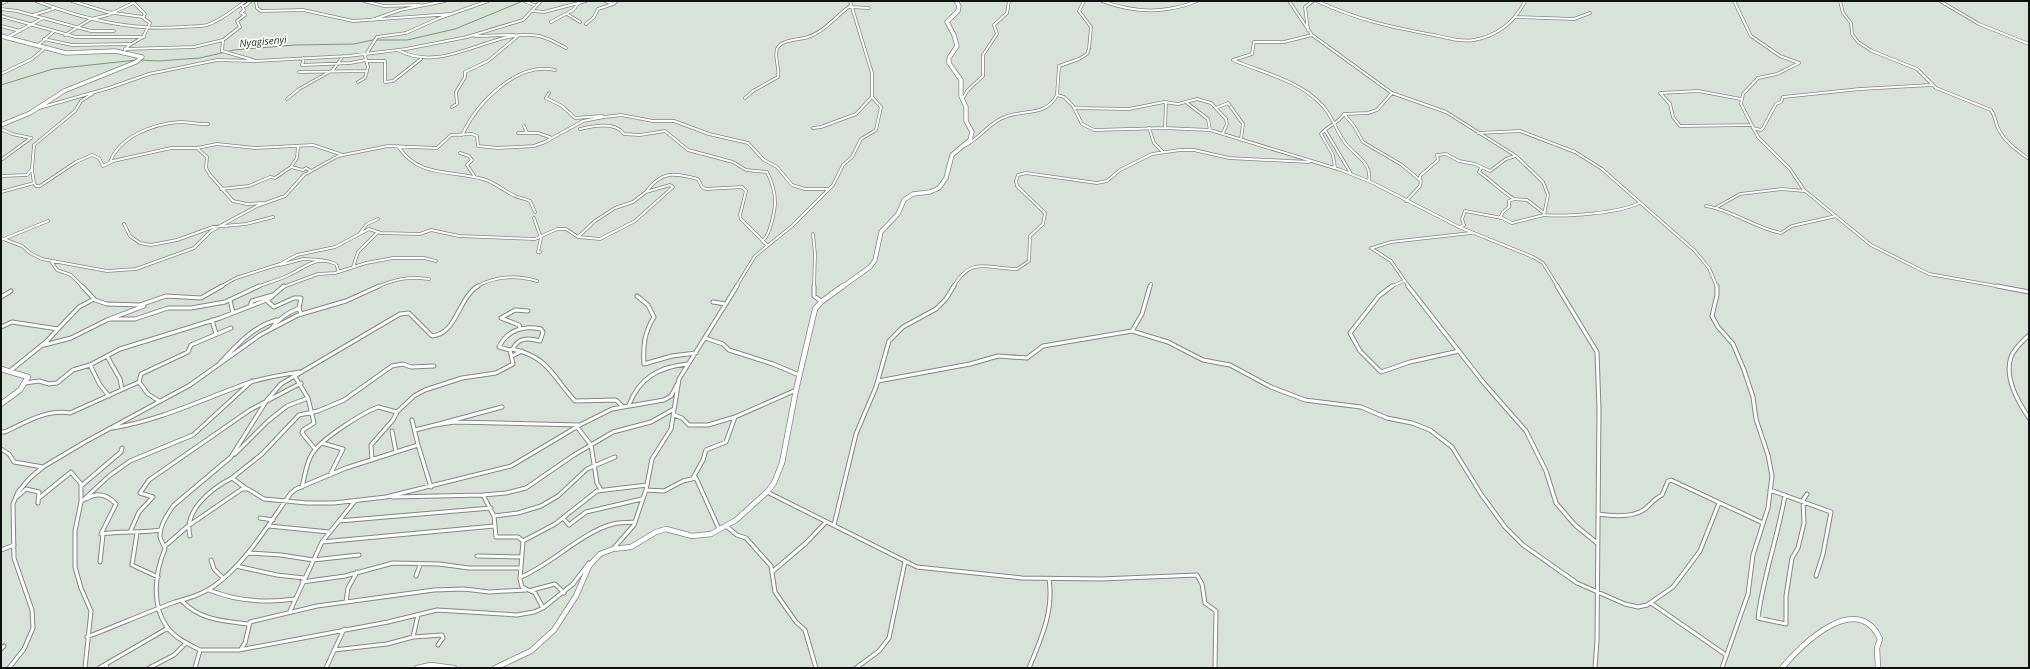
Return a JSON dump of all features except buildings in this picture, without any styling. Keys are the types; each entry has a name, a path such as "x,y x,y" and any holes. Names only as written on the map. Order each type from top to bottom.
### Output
{"main road":[{"path":"1,3 6,1"},
{"path":"495,668 531,651 554,630 576,596 591,562 600,554 613,549 631,546 662,530 675,530 698,536 720,530 736,520 767,492 774,483 781,468 813,314 821,302 870,267 875,260 882,229 896,217 906,198 913,194 935,190 943,184 949,170 952,155 969,142 972,132 966,121 966,107 960,92 961,80 951,67 949,60 951,53 957,46 957,43 954,32 947,22 958,11 959,6 956,1"},
{"path":"1,36 66,53 121,52 139,55 142,57 136,62 64,91 36,109 1,125"},
{"path":"1,369 28,377 26,383 1,404"},
{"path":"1782,668 1801,646 1827,626 1836,621 1847,620 1865,623 1875,628 1880,639 1877,648 1878,668"},
{"path":"418,668 431,665 454,668"}],"street":[{"path":"36,1 53,9 91,19 131,27 148,28 206,25 251,1"},
{"path":"44,39 72,45 130,45 138,42 144,37 150,22 143,17 112,13 72,1"},
{"path":"242,5 246,1"},
{"path":"256,1 257,8 261,11 298,10 331,15 350,21 369,21 451,14"},
{"path":"364,1 378,6 408,4 426,5"},
{"path":"369,21 400,10 445,1"},
{"path":"358,82 364,79 367,71 366,55 377,37 406,33 451,14 488,1"},
{"path":"524,1 534,6"},
{"path":"460,38 523,20 529,17 534,6 541,1"},
{"path":"533,11 543,12 586,1"},
{"path":"605,1 612,4"},
{"path":"586,24 594,17 598,9 617,1"},
{"path":"386,497 511,466 579,426 622,406 664,400 671,396 687,364 696,353 755,256 792,226 828,189 838,178 844,165 852,157 861,139 876,130 881,107 872,97 872,73 850,6 850,1"},
{"path":"963,98 983,76 983,55 996,34 994,25 1007,13 1010,1"},
{"path":"963,147 979,139 999,119 1018,113 1043,111 1053,104 1057,95 1059,66 1063,62 1082,58 1086,54 1089,47 1088,38 1091,27 1079,11 1084,1"},
{"path":"1102,1 1117,7 1143,12 1180,8 1197,1"},
{"path":"1289,1 1312,35 1362,74 1380,82 1392,93 1446,112 1516,156 1543,182 1548,195 1544,214"},
{"path":"1308,30 1309,24 1304,7 1313,1"},
{"path":"1317,1 1345,14 1383,26 1459,40 1477,39 1500,30 1516,17 1525,1"},
{"path":"1734,1 1751,36 1768,46 1777,54 1799,64 1777,74 1758,78 1741,99 1742,108 1752,127 1762,141 1790,169 1805,191 1860,237 1882,252 1929,274 2029,292"},
{"path":"1840,1 1844,14 1851,23 1852,34 1858,42 1872,51 1917,69 1925,74 1930,85"},
{"path":"1940,1 1976,22 2029,44"},
{"path":"64,36 91,19 112,13 132,2 144,14 143,17"},
{"path":"551,22 567,14 578,4"},
{"path":"125,50 152,47 194,47 223,40 240,28 237,21 245,15 241,13 244,10 242,5"},
{"path":"745,98 753,91 778,77 780,68 776,51 783,43 812,35 850,6 869,8"},
{"path":"1,9 96,31 114,31"},
{"path":"32,15 53,9"},
{"path":"1516,17 1574,19 1590,13"},
{"path":"567,14 580,22"},
{"path":"1,16 64,36 87,38 144,37"},
{"path":"8,38 43,18"},
{"path":"1,26 20,31"},
{"path":"37,46 53,32"},
{"path":"36,109 95,92 149,74 217,60 255,62 366,55 478,35 531,34 548,37 566,48"},
{"path":"304,58 302,65 338,64 366,60 385,61 385,82 388,82 393,81 421,58 475,48 497,40 518,35"},
{"path":"452,107 457,104 456,92 465,77 465,72 488,61 518,35"},
{"path":"1312,35 1281,42 1254,42 1252,54 1234,58 1233,60 1277,76 1301,88 1322,105 1346,144 1365,163 1369,174 1369,181"},
{"path":"223,40 222,51 224,53 255,62"},
{"path":"121,52 130,45"},
{"path":"40,54 45,48"},
{"path":"1,74 25,63 49,49"},
{"path":"398,50 421,58"},
{"path":"287,98 299,88 331,72 343,56"},
{"path":"462,135 465,125 488,99 510,82 525,73 540,67 555,70"},
{"path":"299,72 367,71"},
{"path":"1741,99 1698,91 1660,93 1670,104 1673,117 1680,126 1752,127 1762,129 1771,114 1774,112 1776,104 1781,102 1783,97 1868,88 1930,85 1948,95 1983,106 1993,112 1996,116 1998,127 2010,144 2029,159"},
{"path":"95,92 81,101 75,112 34,145 32,169 36,186 40,186 76,162 92,155 99,158 104,166 110,162 171,148 197,148 217,144 255,148 318,146 343,155"},
{"path":"548,93 546,98 562,106 574,118 621,115 654,121 674,121 709,134 748,143 764,160 777,167 792,185 805,189 828,189"},
{"path":"1344,114 1364,114 1378,110 1384,105 1387,97 1392,93"},
{"path":"1057,95 1064,97 1074,108 1082,124 1094,130 1149,128 1210,130 1241,138 1311,162 1351,173 1459,227 1540,260 1597,352 1598,514 1597,640 1595,668"},
{"path":"813,128 821,127 856,114 872,97"},
{"path":"1074,108 1129,109 1166,102 1178,104 1187,103 1197,99 1208,102 1227,120 1223,133"},
{"path":"1165,128 1166,102"},
{"path":"1187,103 1208,119 1211,127 1210,130"},
{"path":"1216,108 1228,103 1243,124 1241,138"},
{"path":"621,115 626,113"},
{"path":"1335,168 1333,155 1321,135 1325,130 1339,122 1344,114"},
{"path":"1344,114 1354,126 1363,142 1420,179"},
{"path":"2,239 22,246 37,257 51,261 107,271 136,269 194,248 206,235 265,202 285,196 299,180 311,171 329,160 343,155 380,147 398,146 437,148 442,145 450,135 477,136 476,144 479,146 498,148 527,147 545,142 583,122 610,116"},
{"path":"110,162 118,147 129,139 163,125 181,122 200,125 208,124"},
{"path":"524,126 527,133"},
{"path":"580,129 593,126 615,126 621,129 624,134 631,136 665,131 688,150 733,162 744,170 761,170 767,172 772,181 771,187 776,200 773,208 773,218 766,238 763,240"},
{"path":"1149,128 1154,143 1163,152"},
{"path":"1,129 12,134 31,138 1,160"},
{"path":"1325,130 1351,173"},
{"path":"1478,133 1520,130 1567,147 1597,165 1698,254 1704,260 1713,277 1717,294 1712,316 1718,327 1733,344 1747,379 1753,397 1756,419 1770,467 1768,508 1753,555 1746,600 1722,668"},
{"path":"518,134 538,133 552,138"},
{"path":"221,189 249,186 270,177 275,178 291,167 297,158 298,146"},
{"path":"398,146 403,154 424,169 485,179 515,196 528,199 533,204 535,212"},
{"path":"197,148 206,157 206,168 221,189 236,202 265,202"},
{"path":"834,525 857,433 878,381 887,346 892,337 901,329 930,315 942,305 966,270 981,265 1017,269 1028,261 1029,239 1032,233 1043,224 1045,213 1038,203 1018,188 1015,181 1018,175 1026,173 1097,184 1107,181 1120,170 1145,157 1163,152 1194,150 1229,158 1311,162"},
{"path":"460,153 469,156 472,160 467,165 475,177"},
{"path":"1406,201 1420,186 1422,182 1420,176 1438,160 1437,155 1439,154 1448,154 1459,161 1475,164 1480,168 1490,170 1506,159 1516,156"},
{"path":"291,167 302,170 306,168 311,171"},
{"path":"1480,168 1479,172 1496,184 1499,190 1514,199 1527,200 1544,214"},
{"path":"1,176 24,176 32,169"},
{"path":"578,237 600,217 615,208 633,202 646,192 654,181 674,173 698,179 702,187 706,189 742,187 746,191 740,215 741,219 767,245"},
{"path":"1,192 34,182"},
{"path":"10,371 34,351 44,345 71,338 148,303 166,296 201,298 236,278 309,252 336,247 369,229 378,232 420,234 432,230 474,238 535,239 541,238 560,228 569,229 578,237 595,239 605,237 635,221 674,187 670,185 646,192"},
{"path":"1717,207 1741,194 1782,189 1805,191"},
{"path":"1500,218 1503,212 1509,208 1509,201 1514,199"},
{"path":"1459,227 1464,225 1462,219 1465,211 1500,218 1514,223 1544,214 1567,216 1598,212 1614,212 1640,203"},
{"path":"1706,206 1717,207 1759,226 1779,233 1784,232 1797,224 1836,216"},
{"path":"124,224 126,230 134,239 141,243 156,244 173,242 207,228 244,224 273,217"},
{"path":"534,218 541,238 538,252 540,252"},
{"path":"360,234 360,231 367,224 378,219"},
{"path":"2,239 48,221"},
{"path":"353,267 355,258 361,248 378,232"},
{"path":"1472,232 1391,242 1371,248 1391,261 1404,281 1459,351 1500,402 1526,431 1546,471 1556,503 1575,525 1597,543"},
{"path":"813,234 815,254 814,296 821,302"},
{"path":"303,259 309,252"},
{"path":"26,383 39,381 49,384 57,383 74,370 90,365 130,346 233,313 266,300 288,284 318,274 339,272 353,267 393,258 424,258 436,261"},
{"path":"275,265 303,259 327,260 336,264 339,272"},
{"path":"111,319 135,319 162,309 191,308 230,300 246,291 289,275 310,263 327,260"},
{"path":"51,261 57,270 71,275 94,299 111,304 140,305 148,303"},
{"path":"232,456 264,403 281,384 294,375 405,312 409,313 432,336 435,337 439,336 451,324 464,300 476,288 506,276 528,278 537,281"},
{"path":"9,668 24,649 33,628 32,610 14,558 15,499 18,492 30,478 43,467 110,428 186,388 256,338 301,314 346,301 395,279 416,277 429,279"},
{"path":"1404,281 1390,286 1381,293 1357,326 1350,333 1360,351 1381,372 1410,362 1459,351"},
{"path":"1132,331 1147,301 1151,284"},
{"path":"1,297 10,291"},
{"path":"250,306 252,301 274,294"},
{"path":"637,296 648,305 654,316 647,328 643,345 644,364 672,356 696,353"},
{"path":"266,300 274,307 294,298 301,298 299,308 301,314"},
{"path":"44,345 79,307 94,299"},
{"path":"230,300 233,313"},
{"path":"713,302 726,304"},
{"path":"216,368 232,349 259,327 270,321 277,320 299,308"},
{"path":"520,328 519,325 500,318 515,310 528,311"},
{"path":"212,320 216,334"},
{"path":"271,330 277,320"},
{"path":"1,327 12,322 58,329"},
{"path":"372,461 371,445 393,420 397,412 414,396 425,390 462,378 496,373 513,364 511,350 517,342 528,338 540,340 543,332 536,327 520,328 506,337 500,344 499,347 501,349 511,350 523,351 537,357 551,367 564,390 576,401 616,400 622,406"},
{"path":"1,432 5,432 42,415 54,412 70,413 109,396 139,382 142,378 141,374 190,351 191,345 231,328"},
{"path":"878,381 970,364 998,356 1027,358 1043,346 1124,330 1132,331 1168,342 1203,360 1230,365 1271,388 1305,400 1361,407 1387,418 1412,423 1430,430 1452,447 1473,482 1505,527 1519,542 1566,576 1597,592 1633,606 1642,606 1651,603 1673,587 1698,555 1719,503"},
{"path":"2029,335 2013,352 2010,363 2015,391 2022,408 2029,418"},
{"path":"705,338 723,344 729,350 773,364 800,375"},
{"path":"512,356 523,351"},
{"path":"107,356 120,379 122,389"},
{"path":"190,536 188,526 193,512 200,502 262,454 299,415 312,412 344,400 392,366 403,364 412,367 434,366"},
{"path":"629,405 634,390 651,374 668,367 687,364"},
{"path":"90,365 100,385 109,396"},
{"path":"110,428 136,424 252,381 301,372"},
{"path":"294,375 301,383 308,398 312,412 313,425 302,432 315,449"},
{"path":"613,549 631,530 646,490 652,459 670,429 674,415 679,379"},
{"path":"81,503 109,476 130,460 193,434 252,381"},
{"path":"139,382 148,394 159,401"},
{"path":"130,532 136,516 153,497 140,493 149,480 250,410 301,383"},
{"path":"674,415 682,418 689,425 696,426 735,417 796,390"},
{"path":"165,546 160,537 161,530 174,505 232,456 282,409 308,398"},
{"path":"302,487 308,461 315,449 322,443 376,407 397,412"},
{"path":"435,425 449,420 476,416 502,407"},
{"path":"232,478 264,499 286,502 334,503 386,497 484,495 506,493 526,488 591,445 620,430 651,422 674,409"},
{"path":"646,490 664,491 693,478 703,460 706,450 726,442 735,417"},
{"path":"412,420 431,487"},
{"path":"414,430 454,422 579,426"},
{"path":"579,426 591,445 597,483 601,490"},
{"path":"392,431 396,452"},
{"path":"322,443 343,449 330,475"},
{"path":"87,638 182,600 196,597 209,590 236,566 247,553 269,526 291,493 346,468 372,461 418,445"},
{"path":"81,486 106,463 122,451 122,448"},
{"path":"1,449 9,454 14,462 43,467"},
{"path":"494,516 524,513 537,508 554,498 573,480 595,464 615,457"},
{"path":"39,498 71,472 81,484 81,503 75,531 75,567 91,611 85,668"},
{"path":"693,478 697,479 720,530"},
{"path":"1598,514 1617,517 1644,510 1654,499 1662,495 1670,480 1764,523"},
{"path":"523,541 544,531 564,518 592,494 601,490 647,486"},
{"path":"15,499 28,488 39,492 38,504"},
{"path":"248,489 239,491 188,526 165,546 157,566 160,610 168,628 186,643 200,650 239,650 446,610 517,615 534,612 543,608 564,593 591,562"},
{"path":"1770,490 1803,500 1831,512 1823,554 1816,576"},
{"path":"767,492 917,567 1014,578 1101,579 1188,574 1197,575 1202,584 1205,603 1216,612 1215,668"},
{"path":"81,503 96,493 115,501 116,504 100,534 103,535 100,562"},
{"path":"1785,495 1780,525 1766,571 1764,590 1760,602 1758,618 1786,624 1786,596 1792,558 1798,548 1804,523 1803,500 1807,494"},
{"path":"484,495 494,516 496,537 518,537 523,541"},
{"path":"564,518 569,524 586,512 642,499"},
{"path":"290,612 302,582 322,542 355,500"},
{"path":"339,521 491,508"},
{"path":"260,518 273,520"},
{"path":"521,577 545,567 572,546 610,525 634,522"},
{"path":"772,572 806,544 826,522"},
{"path":"269,526 287,529 330,532"},
{"path":"322,542 494,526"},
{"path":"726,526 737,535 746,538 770,566 772,572 771,578 775,592 796,622 805,630 816,668"},
{"path":"103,535 121,531 137,533 161,530"},
{"path":"137,533 132,565 158,577"},
{"path":"523,541 521,577 522,587 527,589"},
{"path":"1,550 14,545"},
{"path":"247,553 281,555 313,560 359,555"},
{"path":"477,556 522,557"},
{"path":"211,560 214,569 223,578"},
{"path":"856,668 879,651 889,638 905,562"},
{"path":"302,582 357,572 384,564 440,564 470,568 521,568"},
{"path":"416,576 420,565"},
{"path":"236,566 277,575 304,578"},
{"path":"346,602 348,588 357,572"},
{"path":"1029,668 1049,609 1051,596 1049,579"},
{"path":"239,650 245,644 249,624 253,620 346,602 449,589 489,592 527,589 532,590 555,584 564,593"},
{"path":"209,590 231,598 282,601 295,599"},
{"path":"532,590 543,608"},
{"path":"182,600 189,610 195,613 220,620 249,624"},
{"path":"1651,603 1726,655"},
{"path":"413,637 418,615"},
{"path":"99,668 107,666 168,628"},
{"path":"326,668 344,629"},
{"path":"334,650 387,644 413,637 442,634 443,638 438,645"},
{"path":"149,668 174,655 186,643"},
{"path":"195,668 200,650"}],"waterway":[{"name":"Nyagisenyi","path":"377,40 407,40 455,29 523,1"},
{"name":"Nyagisenyi","path":"140,60 158,61 200,58 234,50 295,45 354,44 373,40"},
{"name":"Nyagisenyi","path":"1,85 53,69 137,60"}]}
